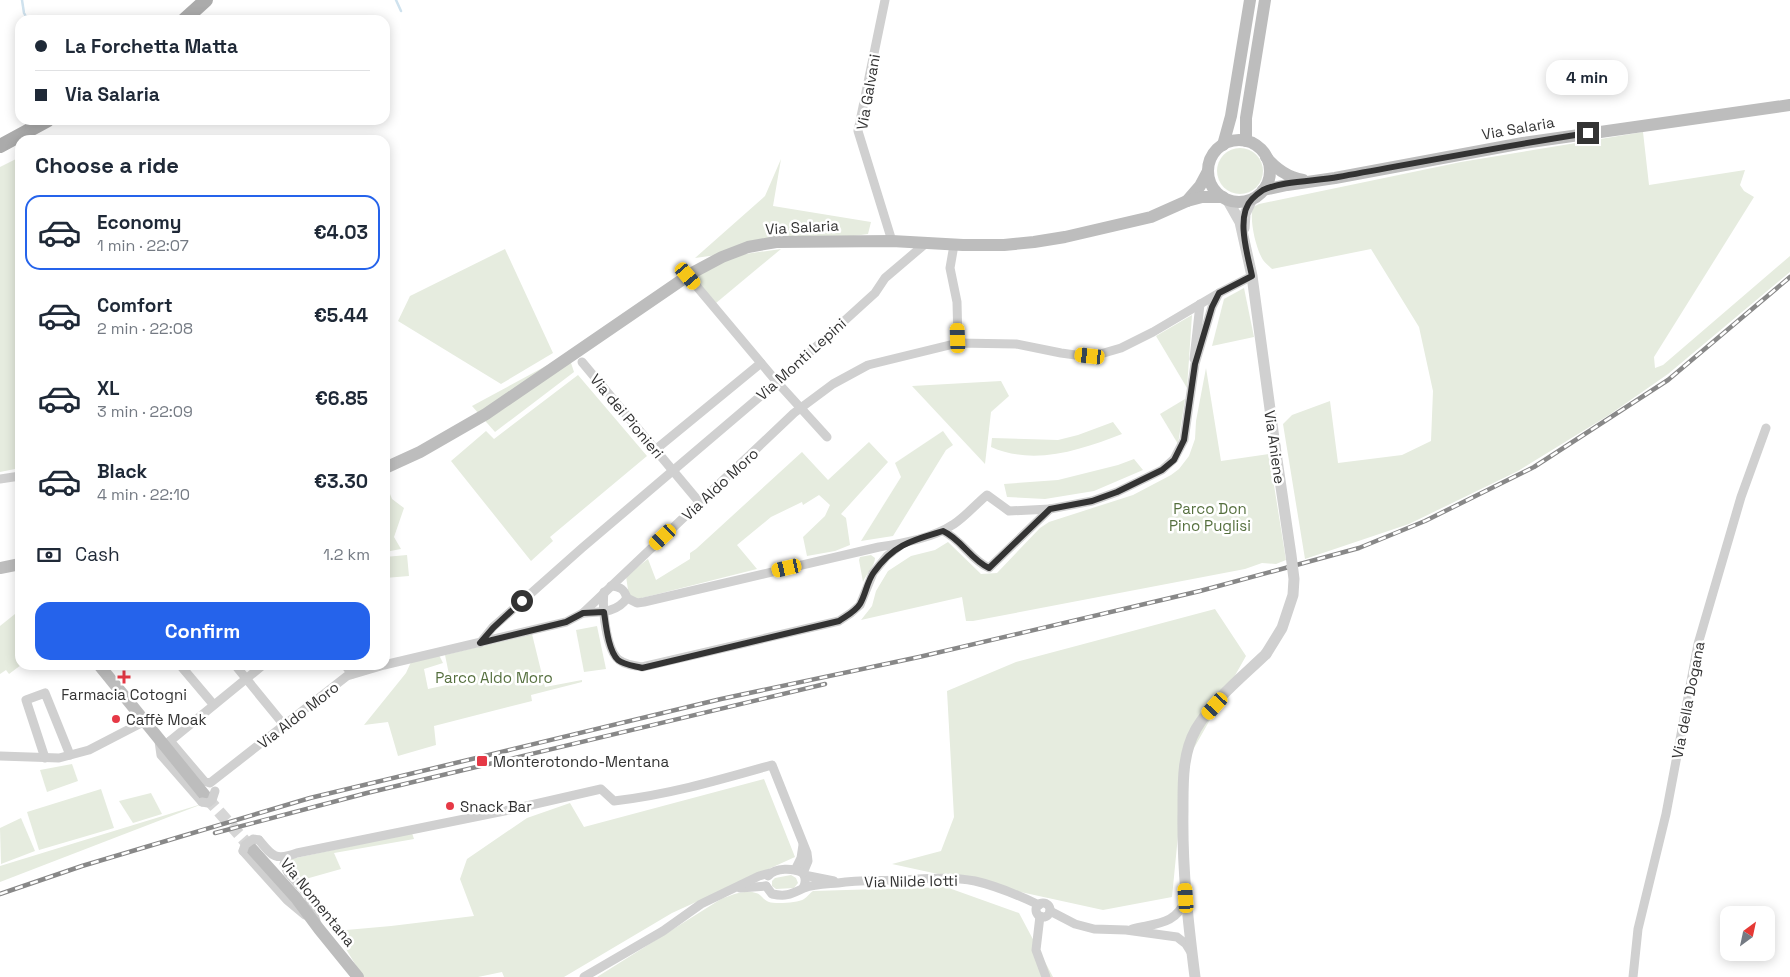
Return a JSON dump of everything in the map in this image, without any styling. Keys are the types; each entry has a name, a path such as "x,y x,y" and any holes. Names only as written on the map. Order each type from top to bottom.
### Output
{"main road":[{"path":"190,15 206,0"},
{"name":"Via Salaria","path":"1187,201 1200,186 1208,171 1210,161 1222,145 1231,116 1250,0"},
{"path":"1222,145 1230,141 1246,141 1246,118 1265,0"},
{"name":"Via Salaria","path":"390,466 420,452 486,414 688,276 722,257 740,250 776,242 892,241 925,244 1004,245 1065,237 1151,217 1187,201 1213,196 1236,202 1252,199 1263,190 1523,143 1790,106"},
{"path":"20,135 39,125"},
{"path":"0,146 15,138"},
{"name":"Via Salaria","path":"1246,141 1254,144 1261,150 1277,169 1296,179 1313,181"},
{"path":"1263,190 1269,174 1269,165 1266,157"},
{"path":"1208,171 1210,181 1215,190 1225,198"},
{"path":"0,568 15,565"},
{"path":"103,670 145,721 165,740 208,797"},
{"name":"Via Nomentana","path":"251,846 293,894 358,977"}],"street":[{"name":"Via Galvani","path":"885,0 858,131 892,241"},
{"name":"Via Aniene","path":"1195,977 1183,856 1183,782 1190,743 1206,715 1266,654 1282,628 1293,595 1292,563 1252,276 1244,234 1237,215 1225,198"},
{"name":"Via Aniene","path":"1244,234 1245,214 1252,199"},
{"name":"Via Monti Lepini","path":"480,643 508,614 672,470 777,382 875,293 885,278 925,244"},
{"path":"954,245 950,268 957,302 958,343"},
{"path":"688,276 777,382 827,437"},
{"name":"Via Aldo Moro","path":"390,665 566,622 583,613 801,408 833,384 868,365 958,343 1016,344 1061,353 1090,356 1121,348 1252,276"},
{"path":"904,543 887,556 873,573 860,605 839,621 642,668 618,660 610,644 604,612 607,589 620,587 626,595 638,603 644,602 879,547 904,543 943,531 956,523 987,495 1009,511 1050,509 1092,501 1117,492 1162,470 1174,460 1184,440 1195,364 1212,307 1219,293"},
{"path":"1195,364 1194,353 1200,304"},
{"name":"Via dei Pionieri","path":"582,362 672,470"},
{"path":"655,450 761,363"},
{"name":"Via della Dogana","path":"1633,977 1638,929 1664,822 1698,644 1741,497 1766,428"},
{"path":"672,470 700,503"},
{"path":"0,479 15,477"},
{"path":"943,531 950,534 981,565 989,568 1050,509"},
{"path":"583,613 604,612 622,607 626,595 624,576 626,571"},
{"path":"184,670 213,704"},
{"path":"239,670 284,725"},
{"path":"217,779 210,783 204,781 165,740 256,670"},
{"path":"349,670 352,674"},
{"name":"Via Aldo Moro","path":"217,779 347,676 369,670"},
{"path":"45,758 26,700 45,693 70,755"},
{"path":"0,756 45,758 70,755 89,750 145,721"},
{"path":"251,846 275,857 287,857 297,853 510,810 601,789 614,801 647,797 686,789 772,765 803,845 800,858 800,873"},
{"path":"208,797 217,779"},
{"path":"287,857 284,864 288,872 308,895 316,925"},
{"path":"766,886 770,873 787,870 800,873 806,879 803,888"},
{"name":"Via Nilde Iotti","path":"584,977 663,931 702,904 759,876 770,873"},
{"name":"Via Nilde Iotti","path":"800,873 839,882"},
{"name":"Via Nilde Iotti","path":"735,888 766,886 772,894 780,895 797,893 803,888 839,882 958,878 998,887 1039,905"},
{"path":"1174,918 1186,898"},
{"path":"1046,977 1036,950 1040,916 1037,910 1039,905 1043,903 1050,907 1050,911 1087,928 1126,930 1177,937 1192,952"},
{"path":"1040,916 1046,916 1050,911"},
{"path":"1126,930 1174,918 1182,920 1189,926 1177,937"}],"green space":[{"path":"1643,132 1649,185 1745,170 1740,185 1744,191 1754,197 1654,357 1655,368 1663,365 1790,256 1790,272 1668,374 1609,415 1518,471 1409,524 1305,559 1283,424 1292,415 1330,401 1338,463 1402,455 1431,441 1433,391 1419,327 1371,249 1272,269 1260,255 1256,242 1252,219 1253,207 1259,204 1461,162"},
{"path":"1245,148 1249,149 1259,158 1262,162 1262,180 1253,190 1245,194 1235,194 1227,190 1218,180 1217,166 1221,158 1231,149"},
{"path":"781,159 773,206 871,222 868,234 695,258 765,196"},
{"path":"15,160 15,469 0,472 0,167"},
{"path":"505,249 553,353 501,384 398,321 410,296"},
{"path":"781,249 716,303 692,276 738,255"},
{"path":"1244,288 1254,337 1212,346 1224,299"},
{"path":"1192,315 1187,388 1156,336"},
{"path":"568,354 574,372 495,432 472,406"},
{"name":"Parco Don Pino Puglisi","path":"1206,368 1221,461 1269,454 1286,560 1276,564 1262,563 1245,569 973,621 966,621 962,597 861,620 872,606 876,591 888,571 911,556 935,550 948,542 981,574 997,573 1040,528 1049,522 1133,495 1171,475 1179,469 1189,456 1195,439 1196,421"},
{"path":"578,375 647,456 550,537 553,541 531,561 451,461 486,431 494,439"},
{"path":"1001,381 1009,396 991,412 985,464 912,386"},
{"path":"1185,399 1178,444 1160,414"},
{"path":"1113,422 1122,434 1057,454 1024,455 1007,453 991,447 992,438 1058,440"},
{"path":"943,431 953,445 946,450 893,536 861,541 901,477 895,463"},
{"path":"869,442 888,462 841,514 846,518 850,545 835,551 807,556 803,537 825,516 830,505 819,495 803,505 802,502 771,517 737,545 757,569 638,599 629,597 626,576 648,559 656,580 690,559 690,553 802,452 828,480"},
{"path":"1134,459 1143,470 1094,491 1045,499 1007,497 1004,484 1058,480 1118,465"},
{"path":"390,494 392,499 404,508 394,537 401,549 390,551"},
{"path":"407,555 409,576 390,578 390,557"},
{"path":"871,555 875,558 875,561 863,582 859,560 860,557"},
{"path":"1215,609 1246,656 1185,764 1172,897 1103,910 892,864 941,851 954,817 947,691 1016,662"},
{"path":"15,614 15,670 9,674 6,670 0,674 0,626"},
{"path":"597,626 606,669 584,672 576,630"},
{"name":"Parco Aldo Moro","path":"532,634 545,687 582,680 582,682 531,695 532,701 434,726 436,745 398,756 388,722 364,725 406,673 411,662 439,655 443,663 424,669 428,689 451,684 445,655"},
{"path":"72,764 78,781 47,792 40,770"},
{"path":"764,779 795,857 672,913 564,977 504,977 502,972 478,977 363,977 335,931 474,916 460,879 467,859 527,818 570,803 584,827"},
{"path":"101,789 114,828 39,850 27,812"},
{"path":"151,793 162,814 133,823 119,801"},
{"path":"205,803 0,882 0,866"},
{"path":"21,818 35,851 1,864 0,828"},
{"path":"412,833 414,839 334,853 341,869 302,880 291,859"},
{"path":"791,875 796,878 798,883 794,888 776,889 772,886 772,881 775,878"},
{"path":"946,887 1019,913 1053,977 597,977 721,899 738,893 752,892 769,902 781,903 801,900 813,891"}],"waterway":[{"path":"22,0 25,15"},
{"path":"396,0 401,11"}],"tunnel":[{"path":"207,798 251,848"}],"railway":[{"path":"0,894 82,866 310,798 721,699 919,657 1200,591 1359,548 1425,521 1534,467 1668,380 1790,277"},
{"path":"215,833 367,793 825,684"}],"place":[{"name":"Farmacia Cotogni","path":"124,677"},
{"name":"Caffè Moak","path":"116,719"},
{"name":"Monterotondo-Mentana","path":"482,761"},
{"name":"Snack Bar","path":"450,806"}],"route":[{"path":"522,601 480,643 566,622 583,613 604,612 610,644 618,660 642,668 839,621 860,605 873,573 887,556 904,543 943,531 950,534 981,565 989,568 1050,509 1092,501 1117,492 1162,470 1174,460 1184,440 1195,364 1212,307 1219,293 1252,276 1244,234 1244,218 1249,203 1263,190 1287,184 1335,178 1523,143 1588,133"}]}
